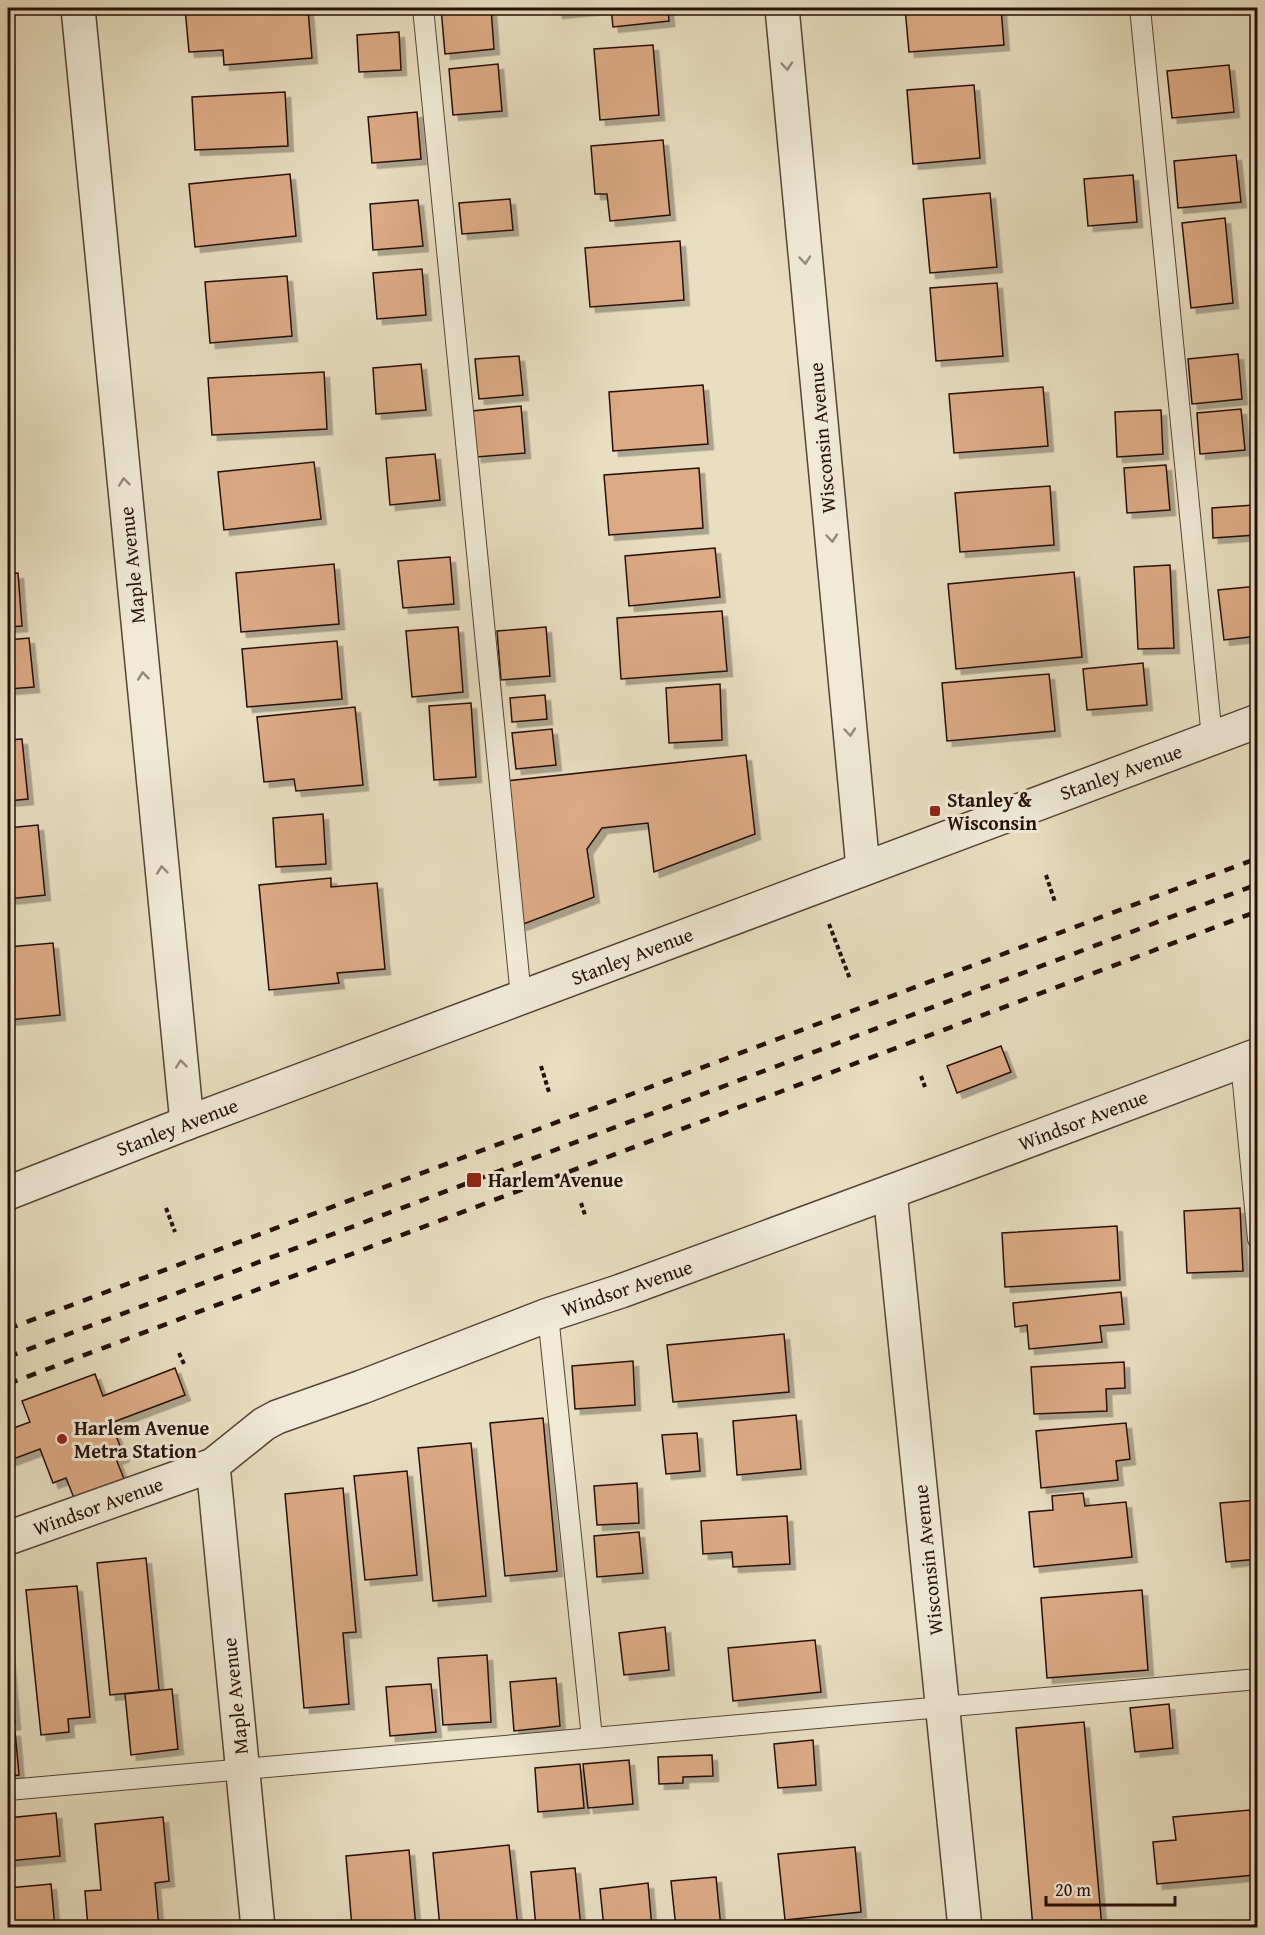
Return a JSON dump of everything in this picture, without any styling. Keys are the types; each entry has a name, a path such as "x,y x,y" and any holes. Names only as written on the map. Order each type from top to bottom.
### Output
{"street":[{"name":"Maple Avenue","path":"78,8 187,1123"},
{"name":"Wisconsin Avenue","path":"782,8 863,868"},
{"name":"Stanley Avenue","path":"8,1193 187,1123 863,868 1257,722"},
{"name":"Windsor Avenue","path":"8,1538 213,1465 276,1417 362,1387 548,1315 621,1291 1249,1059"},
{"name":"Wisconsin Avenue","path":"890,1192 965,1928"},
{"name":"Maple Avenue","path":"213,1465 258,1928"}],"lane":[{"path":"423,8 521,997"},
{"path":"1140,8 1212,738"},
{"path":"1249,1059 1257,1239"},
{"path":"548,1315 592,1738"},
{"path":"8,1790 1257,1679"}],"path":[{"path":"1046,875 1055,902"},
{"path":"825,914 850,979"},
{"path":"541,1066 549,1092"},
{"path":"921,1076 925,1087"},
{"path":"581,1203 585,1215"},
{"path":"166,1208 175,1232"},
{"path":"179,1353 184,1364"}],"building":[{"path":"185,8 318,8 308,9 312,58 224,65 223,50 189,52"},
{"path":"441,8 491,8 494,49 445,54"},
{"path":"556,8 611,8 557,13"},
{"path":"611,8 668,8 669,21 613,27"},
{"path":"905,8 1001,8 1004,45 909,52"},
{"path":"399,32 401,70 359,72 357,35"},
{"path":"653,45 659,115 600,120 594,49"},
{"path":"498,64 502,111 453,115 449,69"},
{"path":"1229,65 1234,112 1172,118 1167,71"},
{"path":"974,85 980,158 913,164 907,90"},
{"path":"285,92 288,146 195,150 192,97"},
{"path":"417,112 421,159 372,163 368,117"},
{"path":"663,140 670,215 610,221 607,194 595,194 591,146"},
{"path":"1236,155 1241,202 1178,208 1174,161"},
{"path":"290,174 296,236 195,247 189,184"},
{"path":"1133,175 1137,222 1088,226 1084,179"},
{"path":"990,193 997,267 930,273 923,199"},
{"path":"510,199 513,230 462,234 459,203"},
{"path":"418,200 423,246 373,250 370,204"},
{"path":"1225,218 1233,303 1191,308 1182,223"},
{"path":"680,241 684,300 590,307 585,248"},
{"path":"422,269 426,315 377,319 373,273"},
{"path":"287,276 292,336 210,343 205,282"},
{"path":"997,283 1003,356 936,361 930,288"},
{"path":"1238,354 1242,399 1192,404 1188,359"},
{"path":"519,356 523,395 479,399 475,359"},
{"path":"421,364 426,410 376,414 373,368"},
{"path":"324,372 327,429 212,435 208,378"},
{"path":"703,385 708,444 613,451 609,392"},
{"path":"1043,387 1048,446 954,453 949,394"},
{"path":"521,406 525,453 476,457 472,411"},
{"path":"1241,409 1245,450 1200,454 1197,413"},
{"path":"1161,410 1163,454 1117,457 1115,412"},
{"path":"435,454 440,500 390,505 386,458"},
{"path":"314,462 321,519 224,530 218,472"},
{"path":"1166,465 1170,510 1127,513 1124,468"},
{"path":"699,468 703,528 609,535 604,475"},
{"path":"1050,486 1054,545 960,552 955,493"},
{"path":"1254,505 1256,535 1213,538 1212,508"},
{"path":"715,548 720,597 629,606 625,556"},
{"path":"450,557 454,604 403,608 398,561"},
{"path":"334,564 339,624 241,632 236,573"},
{"path":"1170,565 1174,648 1138,649 1134,567"},
{"path":"1074,572 1082,657 956,669 948,584"},
{"path":"18,573 22,626 8,627 8,574"},
{"path":"1258,586 1258,636 1224,640 1218,590"},
{"path":"722,611 727,671 621,679 617,618"},
{"path":"458,627 463,692 412,697 406,631"},
{"path":"546,627 550,676 501,680 497,631"},
{"path":"29,638 34,687 8,689 8,640"},
{"path":"337,641 342,699 247,707 242,649"},
{"path":"1143,663 1147,705 1087,710 1083,669"},
{"path":"1049,674 1055,731 947,741 942,683"},
{"path":"720,684 722,740 669,743 666,688"},
{"path":"545,695 547,719 512,722 510,698"},
{"path":"471,703 476,777 434,780 429,706"},
{"path":"355,707 363,785 296,791 294,779 264,782 257,717"},
{"path":"552,729 556,765 516,769 512,733"},
{"path":"22,739 28,799 8,801 8,740"},
{"path":"746,755 755,834 654,872 648,823 602,828 587,849 594,897 521,925 506,781"},
{"path":"323,814 326,864 276,867 273,818"},
{"path":"38,825 45,895 8,899 8,828"},
{"path":"331,878 331,887 377,883 385,969 337,973 339,983 269,990 259,885"},
{"path":"53,943 60,1015 8,1020 8,947"},
{"path":"1001,1046 1011,1072 957,1093 947,1066"},
{"path":"1240,1208 1243,1271 1187,1273 1184,1211"},
{"path":"1117,1226 1120,1280 1005,1287 1002,1233"},
{"path":"1121,1292 1124,1324 1100,1326 1102,1342 1029,1349 1027,1325 1015,1327 1013,1303"},
{"path":"784,1334 789,1392 673,1402 667,1345"},
{"path":"633,1361 635,1405 575,1409 572,1366"},
{"path":"1124,1362 1125,1388 1106,1389 1107,1411 1034,1414 1031,1367"},
{"name":"Harlem Avenue Metra Station","path":"175,1368 185,1395 111,1423 124,1456 116,1459 124,1479 74,1498 66,1478 53,1483 40,1449 8,1461 8,1430 30,1422 22,1401 95,1374 103,1396"},
{"path":"796,1415 801,1469 737,1475 733,1421"},
{"path":"543,1418 557,1571 505,1576 490,1423"},
{"path":"1126,1423 1130,1459 1116,1461 1118,1480 1041,1488 1036,1431"},
{"path":"697,1433 700,1471 666,1474 662,1435"},
{"path":"471,1443 486,1596 433,1601 418,1448"},
{"path":"407,1471 417,1575 365,1580 354,1476"},
{"path":"637,1483 639,1523 597,1525 594,1486"},
{"path":"343,1488 356,1632 343,1633 349,1704 304,1708 285,1494"},
{"path":"1083,1493 1085,1506 1126,1502 1132,1557 1034,1567 1029,1512 1053,1510 1052,1496"},
{"path":"1258,1500 1258,1559 1226,1562 1220,1503"},
{"path":"787,1516 790,1564 733,1567 732,1552 703,1554 701,1521"},
{"path":"639,1532 643,1573 597,1577 594,1536"},
{"path":"146,1558 159,1690 110,1695 97,1563"},
{"path":"77,1586 90,1717 68,1719 69,1732 41,1735 26,1590"},
{"path":"1142,1590 1148,1670 1047,1678 1041,1598"},
{"path":"665,1627 669,1670 624,1675 619,1633"},
{"path":"8,1640 15,1724 8,1725"},
{"path":"815,1640 821,1692 733,1701 728,1648"},
{"path":"487,1655 491,1722 443,1725 438,1658"},
{"path":"556,1678 560,1726 514,1731 510,1682"},
{"path":"431,1684 436,1732 390,1736 386,1687"},
{"path":"172,1689 178,1749 131,1755 125,1694"},
{"path":"1169,1704 1173,1748 1135,1752 1130,1708"},
{"path":"1084,1722 1102,1928 1033,1928 1016,1728"},
{"path":"8,1731 15,1731 19,1775 8,1776"},
{"path":"813,1740 816,1785 778,1788 774,1744"},
{"path":"712,1755 713,1776 683,1777 683,1783 659,1784 658,1757"},
{"path":"629,1760 633,1804 588,1808 583,1764"},
{"path":"580,1764 584,1808 538,1812 535,1768"},
{"path":"1250,1810 1255,1875 1157,1884 1153,1842 1176,1840 1173,1817"},
{"path":"56,1813 60,1856 8,1861 8,1818"},
{"path":"163,1817 169,1881 155,1883 159,1928 88,1928 85,1891 101,1890 95,1824"},
{"path":"509,1845 518,1928 440,1928 433,1853"},
{"path":"855,1847 861,1912 785,1920 778,1854"},
{"path":"409,1850 416,1928 352,1928 346,1856"},
{"path":"575,1868 581,1928 536,1928 531,1872"},
{"path":"716,1877 721,1928 676,1928 671,1881"},
{"path":"648,1883 652,1928 604,1928 600,1889"},
{"path":"51,1884 55,1928 8,1928 8,1888"}],"railway":[{"path":"8,1329 1258,858"},
{"path":"8,1357 1258,884"},
{"path":"8,1384 1258,911"}],"place":[{"name":"Stanley & Wisconsin","path":"935,811"},
{"name":"Harlem Avenue","path":"474,1180"},
{"name":"Harlem Avenue Metra Station","path":"62,1439"}]}
